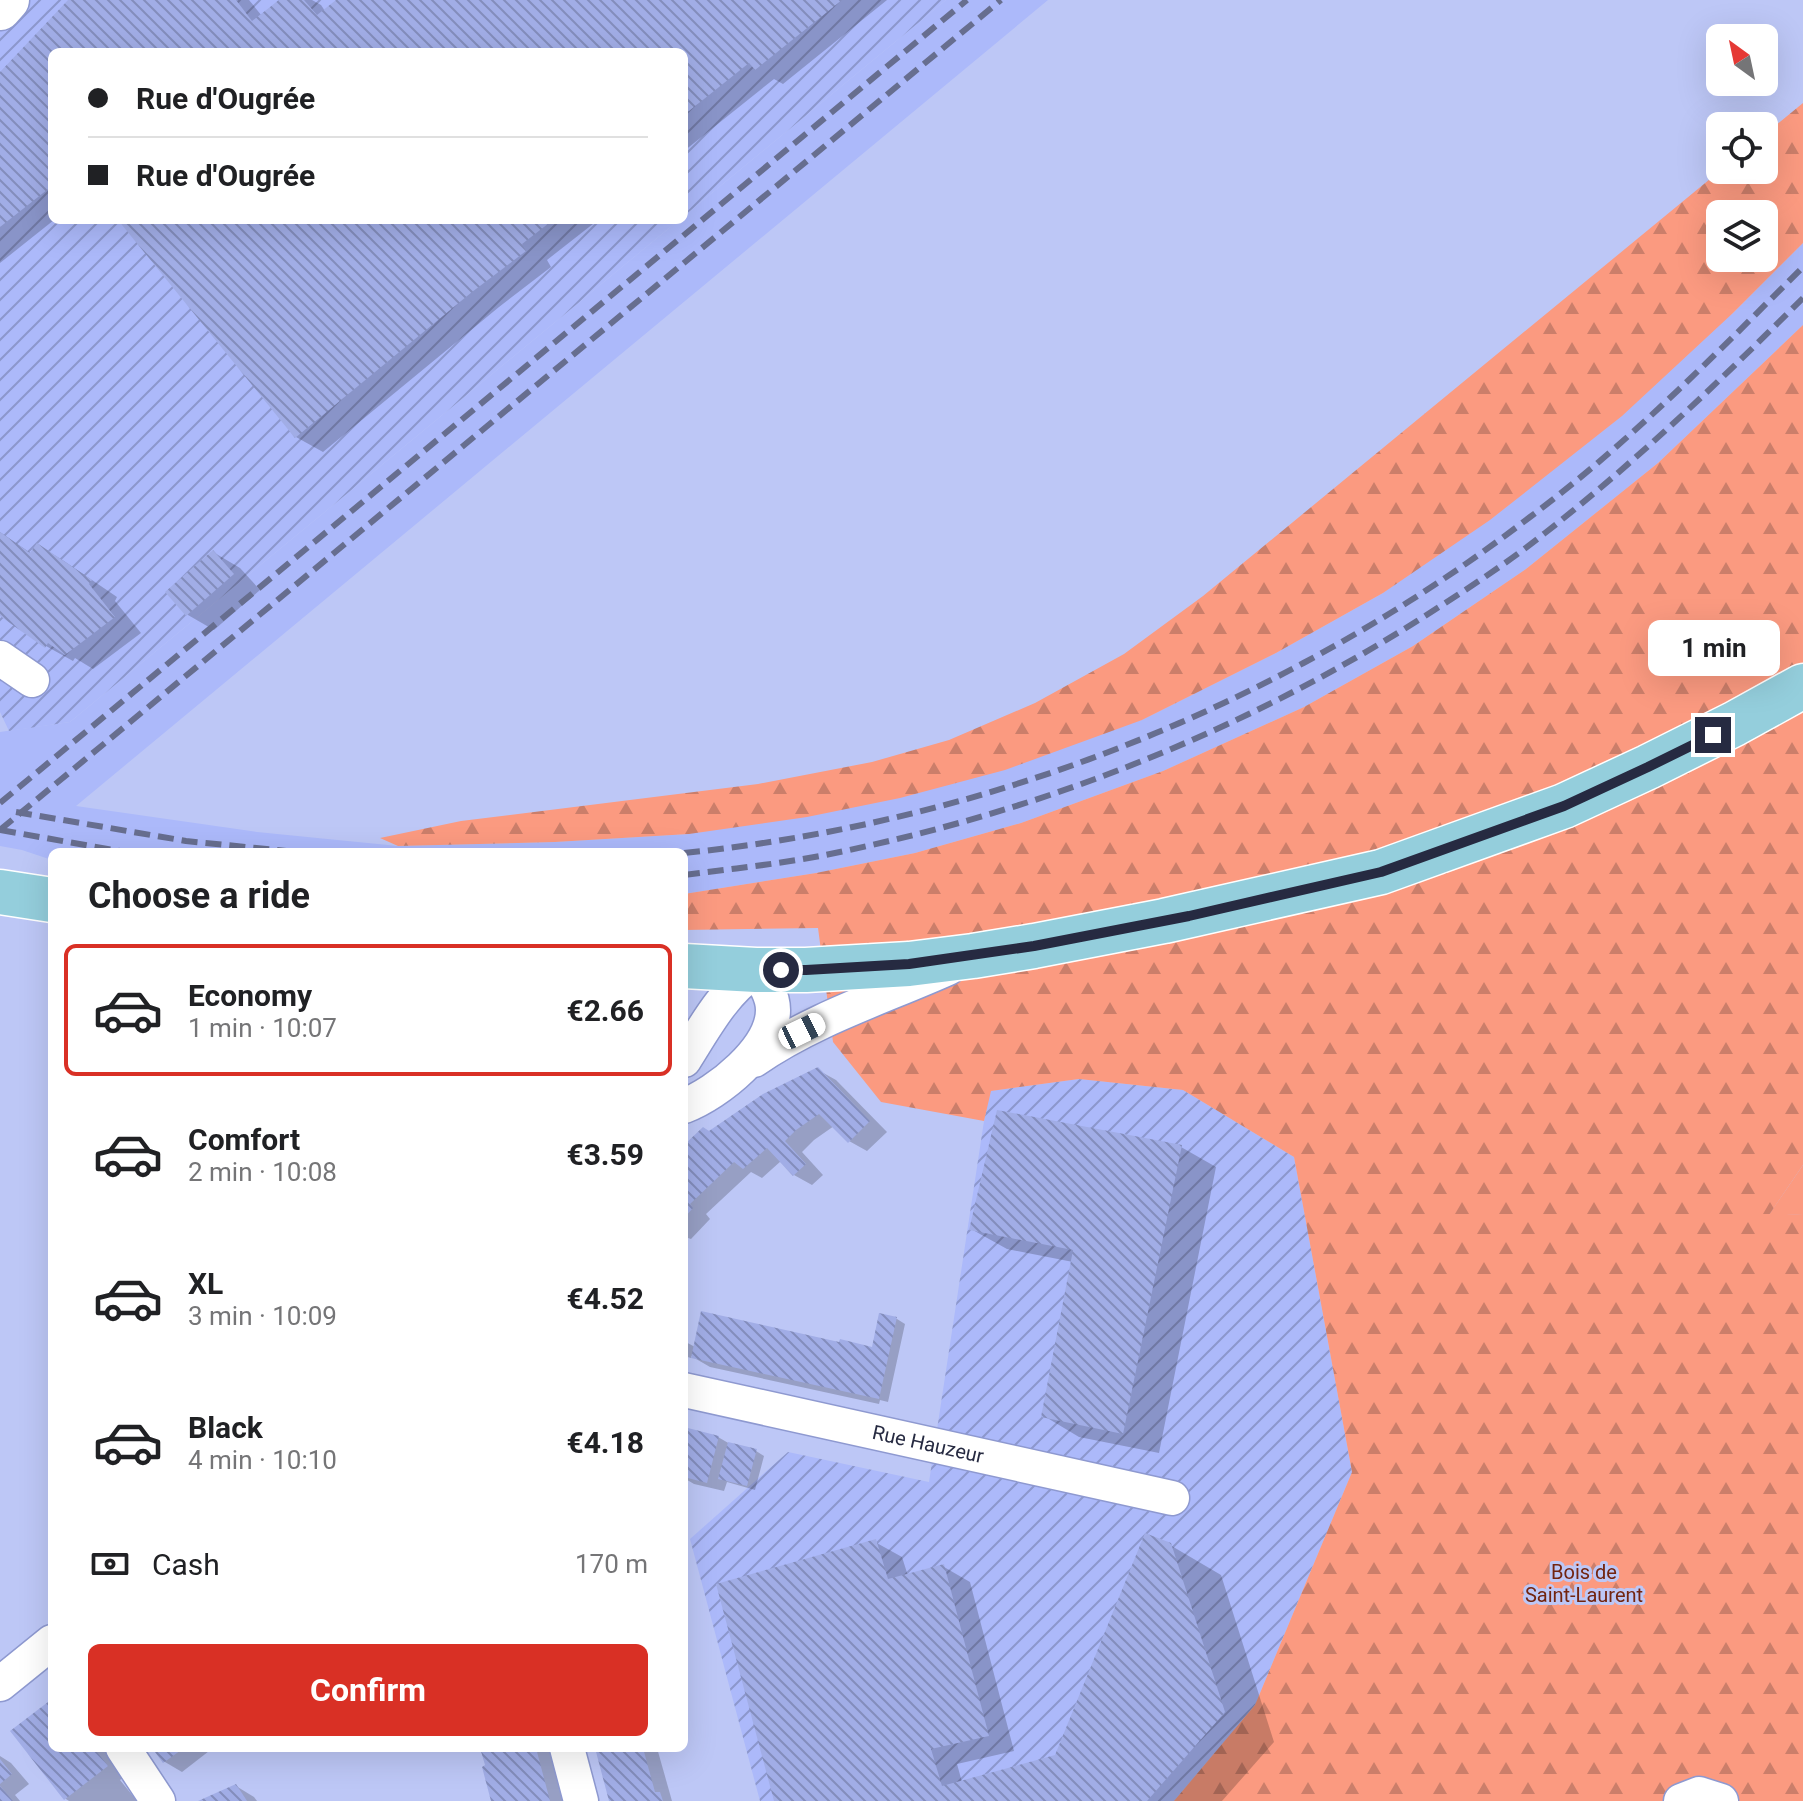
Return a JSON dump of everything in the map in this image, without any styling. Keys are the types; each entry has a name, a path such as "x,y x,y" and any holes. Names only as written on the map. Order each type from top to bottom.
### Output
{"main road":[{"path":"688,966 806,970 973,956 1164,921 1381,872 1564,806 1734,724 1803,686"},
{"path":"0,892 48,899"}],"street":[{"path":"0,9 8,0"},
{"path":"0,658 32,680"},
{"path":"688,1104 802,1031 973,956"},
{"path":"688,1054 719,1005 756,970 768,988 773,1008 771,1026 757,1049 737,1072"},
{"name":"Rue Hauzeur","path":"688,1391 1172,1498"},
{"path":"0,1684 48,1645"},
{"path":"126,1752 158,1801"},
{"path":"568,1752 581,1801"},
{"path":"1681,1801 1699,1794 1721,1801"}],"shaded area":[{"path":"0,0 946,0 688,213 688,48 48,48 48,224 674,224 70,722 9,731 0,712"},
{"path":"946,0 1048,0 76,806 257,832 398,846 555,842 689,834 1142,720 1276,653 1383,593 1733,313 1774,272 1778,272 1778,268 1803,243 1803,325 1658,463 1526,569 1413,646 1304,707 1163,771 1021,823 915,853 688,893 688,848 48,848 48,859 0,846 0,732 70,722 674,224 688,224 688,213"},
{"path":"1079,1079 1183,1090 1294,1157 1352,1472 1255,1705 1174,1801 760,1801 690,1539 788,1452 929,1482 990,1091"}],"green space":[{"path":"1803,103 1803,243 1778,268 1778,200 1706,200 1706,272 1774,272 1622,416 1490,520 1383,593 1276,653 1142,720 1005,770 900,798 807,817 689,834 555,842 398,846 380,838 461,821 758,784 872,762 949,740 1035,703 1124,654 1203,596 1706,182 1778,184 1778,124"},
{"name":"Bois de Saint-Laurent","path":"1803,325 1803,1165 1769,1215 1803,1214 1803,1801 1174,1801 1255,1705 1352,1472 1294,1157 1183,1090 1079,1079 991,1091 984,1121 881,1102 833,1042 818,928 688,930 688,893 915,853 1021,823 1163,771 1304,707 1413,646 1526,569 1658,463"},
{"path":"1803,1165 1803,1214 1768,1216"}],"building":[{"path":"68,0 236,0 252,21 279,0 304,0 317,15 336,0 842,0 755,70 749,63 688,112 688,48 48,48 48,189 0,227 0,72"},
{"path":"121,224 548,224 522,244 526,251 295,438"},
{"path":"0,532 30,553 37,543 92,580 89,584 115,617 65,655 48,643 45,648 0,616"},
{"path":"213,550 234,574 186,616 165,592"},
{"path":"818,1067 870,1121 848,1143 819,1114 785,1141 806,1164 793,1176 767,1148 743,1169 734,1162 690,1204 693,1208 688,1214 688,1141 703,1127 709,1131 763,1094"},
{"path":"997,1110 1182,1145 1123,1434 1041,1417 1073,1250 969,1230"},
{"path":"701,1311 872,1347 879,1313 897,1317 879,1399 691,1358"},
{"path":"688,1428 719,1436 707,1483 688,1478"},
{"path":"728,1442 757,1449 747,1486 718,1479"},
{"path":"1145,1533 1171,1543 1225,1712 1147,1801 774,1801 716,1584 876,1539 888,1579 944,1564 989,1736 931,1749 942,1786 1055,1755"},
{"path":"48,1702 48,1752 97,1752 108,1766 64,1800 10,1731"},
{"path":"155,1752 178,1752 163,1763"},
{"path":"481,1752 537,1752 550,1801 491,1801 482,1767 485,1765"},
{"path":"596,1752 644,1752 655,1792 660,1792 663,1801 609,1801"},
{"path":"0,1759 12,1774 0,1784"},
{"path":"236,1784 247,1801 198,1801"},
{"path":"0,1786 13,1801 0,1801"}],"railway":[{"path":"0,803 967,0"},
{"path":"0,830 1001,0"},
{"path":"688,852 798,837 911,814 1022,782 1130,744 1236,697 1338,644 1436,584 1567,489 1671,397 1803,267"},
{"path":"688,875 825,855 981,817 1132,765 1278,700 1417,621 1530,545 1645,449 1803,298"},
{"path":"16,812 186,841 256,848"},
{"path":"0,830 102,848"}],"route":[{"path":"781,970 909,964 973,956 1189,916 1381,872 1564,806 1713,735"}]}
